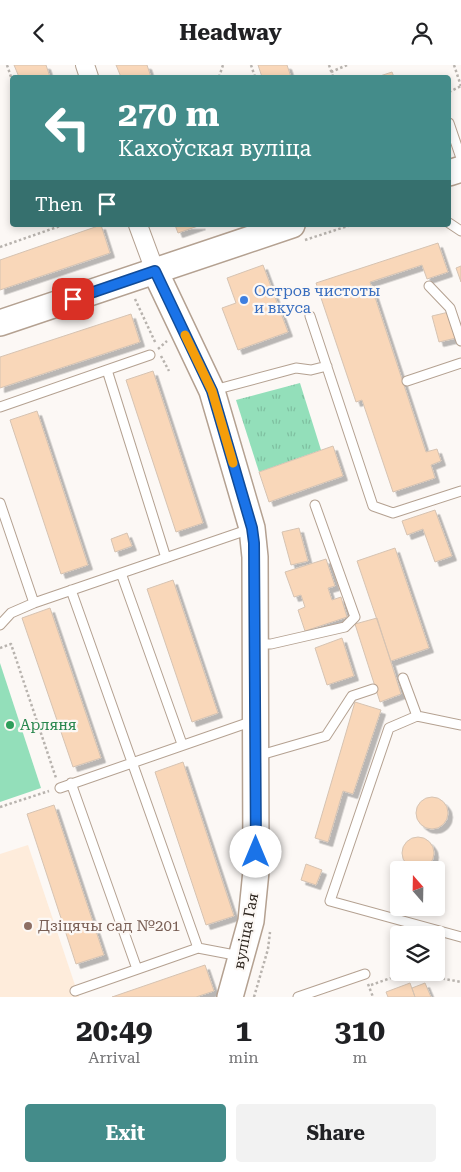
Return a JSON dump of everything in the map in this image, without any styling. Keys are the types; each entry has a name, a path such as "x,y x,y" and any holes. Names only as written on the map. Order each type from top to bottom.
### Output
{"street":[{"name":"вуліца Гая","path":"139,227 155,271 212,391 252,528 255,557 256,871 251,921 243,956 230,997"},
{"path":"0,323 286,227"}],"lane":[{"path":"451,129 461,158"},
{"path":"429,286 450,308 461,341"},
{"path":"310,316 373,505 394,513 461,491"},
{"path":"0,407 150,355"},
{"path":"407,381 461,363"},
{"path":"212,391 296,368 311,370 327,366"},
{"path":"107,370 166,558"},
{"path":"0,503 34,603"},
{"path":"256,644 271,644 345,627 355,617 315,505"},
{"path":"0,625 11,613 34,603 252,528"},
{"path":"121,573 182,744"},
{"path":"71,590 198,949"},
{"path":"403,678 417,716"},
{"path":"257,757 326,736 352,697 373,689"},
{"path":"461,725 417,716 389,727 330,901 461,937"},
{"path":"60,787 182,744 256,721"},
{"path":"71,783 137,969"},
{"path":"75,991 198,949 243,956"},
{"path":"298,997 365,974"}],"path":[{"path":"329,65 332,75"},
{"path":"331,72 347,65"},
{"path":"454,65 461,86"},
{"path":"0,247 57,227"},
{"path":"128,281 169,371"},
{"path":"150,355 169,340"},
{"path":"0,648 11,644 60,787 0,807"},
{"path":"445,979 461,982"}],"shaded area":[{"name":"Дзіцячы сад №201","path":"28,845 79,997 0,997 0,854"}],"green space":[{"path":"300,383 321,450 259,472 236,400"},
{"name":"Арляня","path":"0,663 41,788 0,802"}],"building":[{"path":"14,65 46,65 49,75 18,75"},
{"path":"116,65 147,65 150,75 120,75"},
{"path":"258,65 287,65 290,75 261,75"},
{"path":"95,227 102,227 110,253 0,290 0,260"},
{"path":"176,227 195,227 178,233"},
{"path":"438,243 448,272 427,279 422,265 370,282 426,452 437,449 441,461 431,465 435,478 393,492 362,400 356,402 316,283"},
{"path":"263,265 288,332 238,350 222,308 236,303 227,278"},
{"path":"461,266 461,282 456,268"},
{"path":"449,312 456,338 439,342 432,316"},
{"path":"131,314 140,342 0,388 0,357"},
{"path":"153,371 203,523 176,532 126,380"},
{"path":"37,411 88,565 61,574 10,420"},
{"path":"333,446 343,476 269,502 259,472"},
{"path":"435,510 452,556 435,562 423,529 407,535 402,521"},
{"path":"299,528 308,561 291,565 282,532"},
{"path":"127,533 132,546 115,552 111,539"},
{"path":"395,548 429,648 391,661 357,561"},
{"path":"326,559 335,586 328,588 332,600 341,597 347,617 305,631 298,610 305,607 301,595 294,597 285,572"},
{"path":"173,580 218,713 192,722 147,589"},
{"path":"50,608 101,758 73,767 22,618"},
{"path":"377,618 401,694 380,702 355,624"},
{"path":"342,638 354,676 327,685 315,648"},
{"path":"355,702 381,710 353,794 343,791 328,842 315,838"},
{"path":"183,762 234,916 206,925 155,772"},
{"path":"432,797 443,802 448,813 443,824 432,829 421,824 416,813 421,802"},
{"path":"54,805 104,955 76,964 27,814"},
{"path":"418,837 429,842 434,853 431,861 405,861 402,853 407,842"},
{"path":"306,864 322,870 316,885 301,880"},
{"path":"205,965 214,991 196,997 112,997"},
{"path":"410,983 415,997 388,997 386,992"},
{"path":"425,983 431,997 415,997 412,988"}],"slow traffic":[{"path":"185,335 212,391 233,463"}],"place":[{"name":"Остров чистоты и вкуса","path":"244,300"},
{"name":"Арляня","path":"10,725"},
{"name":"Дзіцячы сад №201","path":"28,926"}],"route":[{"path":"73,299 155,271 212,391 252,528 254,543 257,757 256,852"}]}
